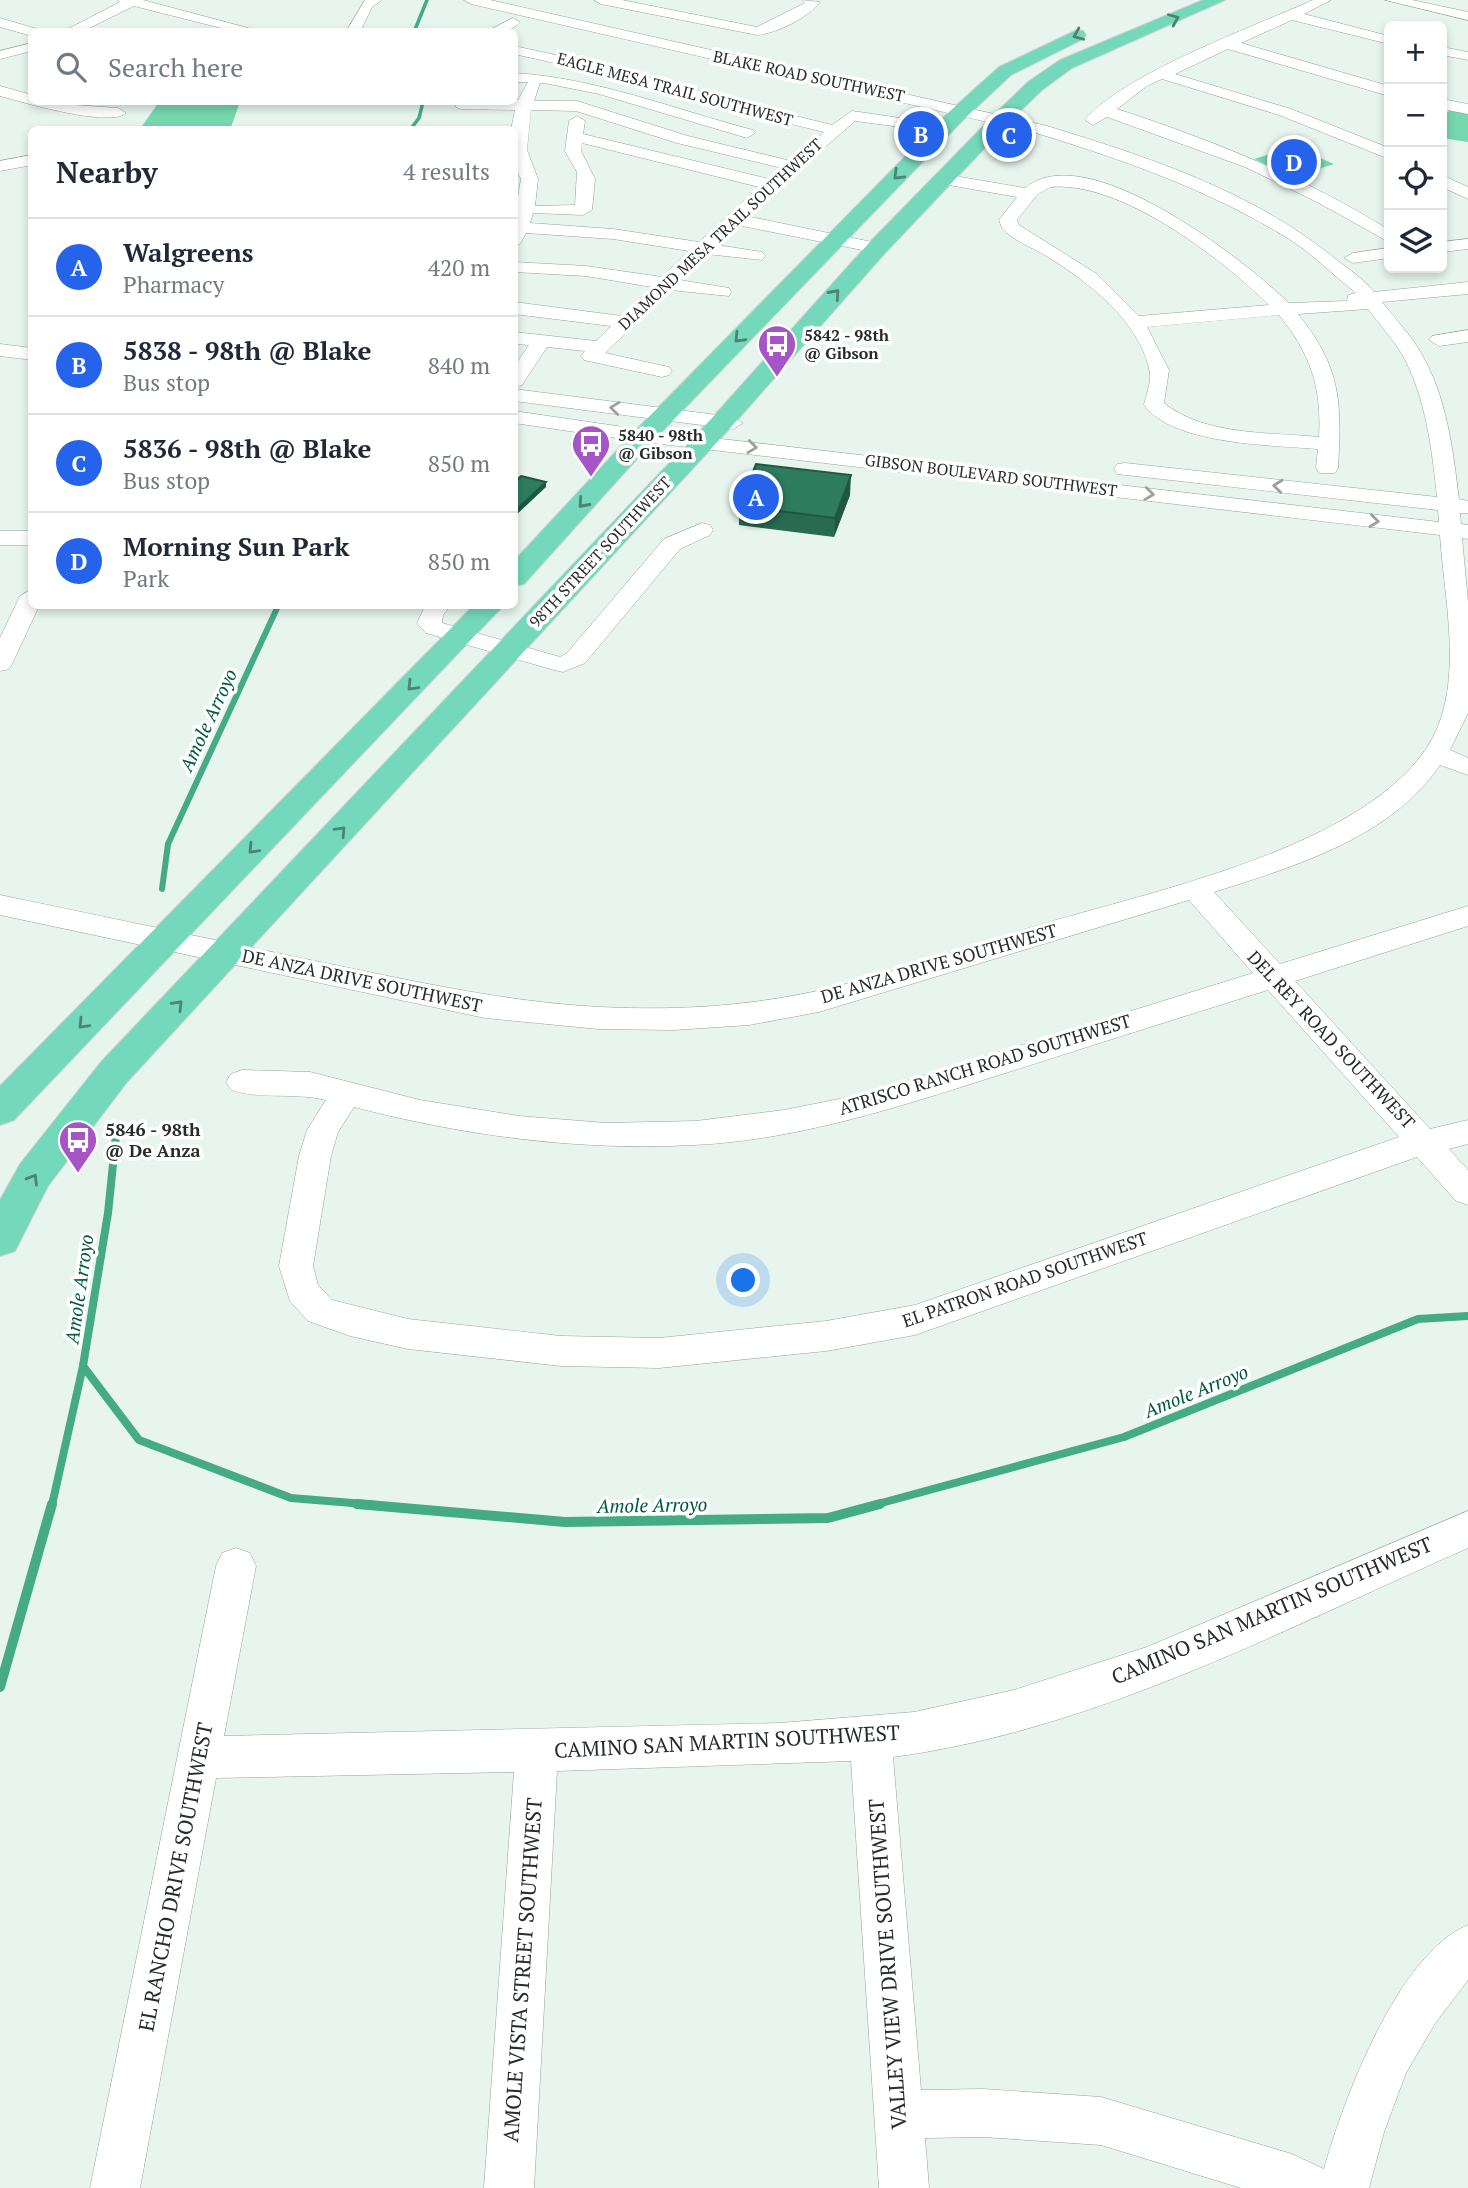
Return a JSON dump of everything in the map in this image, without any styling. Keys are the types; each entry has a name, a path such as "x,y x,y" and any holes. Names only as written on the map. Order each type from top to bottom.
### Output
{"main road":[{"name":"98TH STREET SOUTHWEST","path":"0,1239 34,1175 114,1072 722,422 877,248 1001,118 1035,86 1066,64 1217,0"},
{"path":"518,574 665,414 963,109 1005,71 1095,28"},
{"path":"0,1110 486,609"}],"street":[{"name":"BLAKE ROAD SOUTHWEST","path":"471,0 598,48 963,109 1222,181 1309,247 1371,300 1401,337 1427,384 1437,415 1456,518"},
{"path":"500,28 552,0"},
{"path":"601,0 757,31 767,30 811,1"},
{"path":"1085,129 1104,110 1160,74 1324,0"},
{"path":"1392,0 1468,16"},
{"path":"77,28 131,1 240,28"},
{"path":"355,28 366,2"},
{"path":"1290,15 1384,39"},
{"path":"0,22 28,31"},
{"path":"1227,44 1384,90"},
{"path":"0,55 28,48"},
{"path":"518,129 529,92 541,78 598,48"},
{"name":"EAGLE MESA TRAIL SOUTHWEST","path":"518,50 598,48 616,71 736,106 834,130"},
{"path":"1447,52 1468,56"},
{"path":"616,71 636,62"},
{"path":"1160,74 1286,112 1384,152"},
{"path":"518,77 541,78 618,94 718,126 765,137"},
{"path":"0,91 28,99"},
{"path":"518,104 561,104 590,109 683,139 793,166"},
{"path":"49,105 118,113"},
{"path":"110,126 127,105"},
{"path":"1447,105 1468,109"},
{"path":"520,218 583,210 588,184 587,172 573,151 573,137 577,120 590,109"},
{"path":"1104,110 1255,164 1327,199 1384,234"},
{"name":"DIAMOND MESA TRAIL SOUTHWEST","path":"596,351 733,219 852,116 901,122"},
{"path":"573,137 771,185"},
{"path":"791,144 812,149"},
{"path":"0,166 28,161"},
{"path":"518,161 529,173 520,218"},
{"path":"1222,181 1255,164"},
{"path":"1222,181 1273,172"},
{"path":"1327,468 1330,404 1320,361 1283,309 1244,272 1198,236 1127,198 1098,188 1056,181 1040,184 1027,197 1008,224 1100,284 1136,322 1157,365 1160,380 1154,405 1167,417 1195,428 1328,444"},
{"path":"941,182 1027,197"},
{"path":"1447,183 1468,194"},
{"path":"520,218 756,256"},
{"path":"733,219 877,248"},
{"path":"1447,246 1468,244"},
{"path":"1353,258 1384,254"},
{"path":"518,267 586,271 723,292"},
{"path":"1136,322 1331,305 1359,306 1371,300 1468,288"},
{"path":"518,309 625,322"},
{"path":"0,332 28,336"},
{"path":"1439,340 1468,336"},
{"path":"518,338 596,351 662,371"},
{"path":"518,376 541,341"},
{"path":"0,350 28,354"},
{"path":"518,396 760,426"},
{"name":"GIBSON BOULEVARD SOUTHWEST","path":"518,418 644,436 1456,518"},
{"name":"GIBSON BOULEVARD SOUTHWEST","path":"1098,466 1456,518"},
{"name":"DE ANZA DRIVE SOUTHWEST","path":"0,905 485,1007 587,1018 702,1017 785,1008 867,987 1297,854 1356,825 1409,783 1435,754 1456,709 1461,682 1456,518"},
{"path":"436,609 429,623 459,637 558,665 571,662 672,544 702,530"},
{"path":"0,538 28,538"},
{"path":"0,664 28,604"},
{"path":"1435,754 1468,767"},
{"name":"DEL REY ROAD SOUTHWEST","path":"1194,888 1270,976 1468,1192"},
{"name":"ATRISCO RANCH ROAD SOUTHWEST","path":"242,1082 310,1084 420,1112 519,1128 606,1135 696,1133 784,1122 864,1106 1270,976 1468,916"},
{"name":"EL PATRON ROAD SOUTHWEST","path":"346,1094 323,1130 315,1156 296,1266 303,1291 320,1311 408,1334 561,1351 659,1353 826,1336 915,1320 1423,1141 1468,1132"},
{"name":"CAMINO SAN MARTIN SOUTHWEST","path":"200,1758 537,1751 871,1739 946,1728 1037,1705 1129,1673 1468,1529"},
{"name":"EL RANCHO DRIVE SOUTHWEST","path":"115,2188 236,1566"},
{"name":"VALLEY VIEW DRIVE SOUTHWEST","path":"871,1739 904,2188"},
{"name":"AMOLE VISTA STREET SOUTHWEST","path":"509,2188 537,1751"},
{"path":"1344,2188 1364,2110 1386,2062 1418,2007 1468,1948"},
{"path":"899,2115 983,2113 1101,2121 1267,2171 1310,2188"}],"green space":[{"path":"157,105 239,105 231,126 142,126"},
{"path":"1452,108 1468,111 1468,142 1447,139 1447,113"},
{"path":"1294,147 1334,164 1293,177 1254,159"}],"building":[{"path":"756,464 851,475 835,518 739,506"},
{"path":"521,476 546,482 518,508 518,479"}],"waterway":[{"name":"Amole Arroyo","path":"416,28 427,0"},
{"name":"Amole Arroyo","path":"413,126 419,118 422,105"},
{"name":"Amole Arroyo","path":"162,889 168,844 277,609"},
{"name":"Amole Arroyo","path":"83,1366 108,1213 116,1135"},
{"name":"Amole Arroyo","path":"874,1505 1124,1437 1418,1319 1468,1316"},
{"path":"52,1505 83,1366"},
{"name":"Amole Arroyo","path":"83,1366 139,1440 291,1498 377,1505"},
{"path":"0,1687 52,1504"},
{"name":"Amole Arroyo","path":"357,1504 565,1522 828,1518 880,1504"}],"place":[{"name":"5838 - 98th @ Blake","path":"921,134"},
{"name":"5836 - 98th @ Blake","path":"1009,135"},
{"name":"Morning Sun Park","path":"1294,162"},
{"name":"5842 - 98th @ Gibson","path":"777,378"},
{"name":"5840 - 98th @ Gibson","path":"591,478"},
{"name":"Walgreens","path":"756,497"},
{"name":"5846 - 98th @ De Anza","path":"78,1174"}]}
